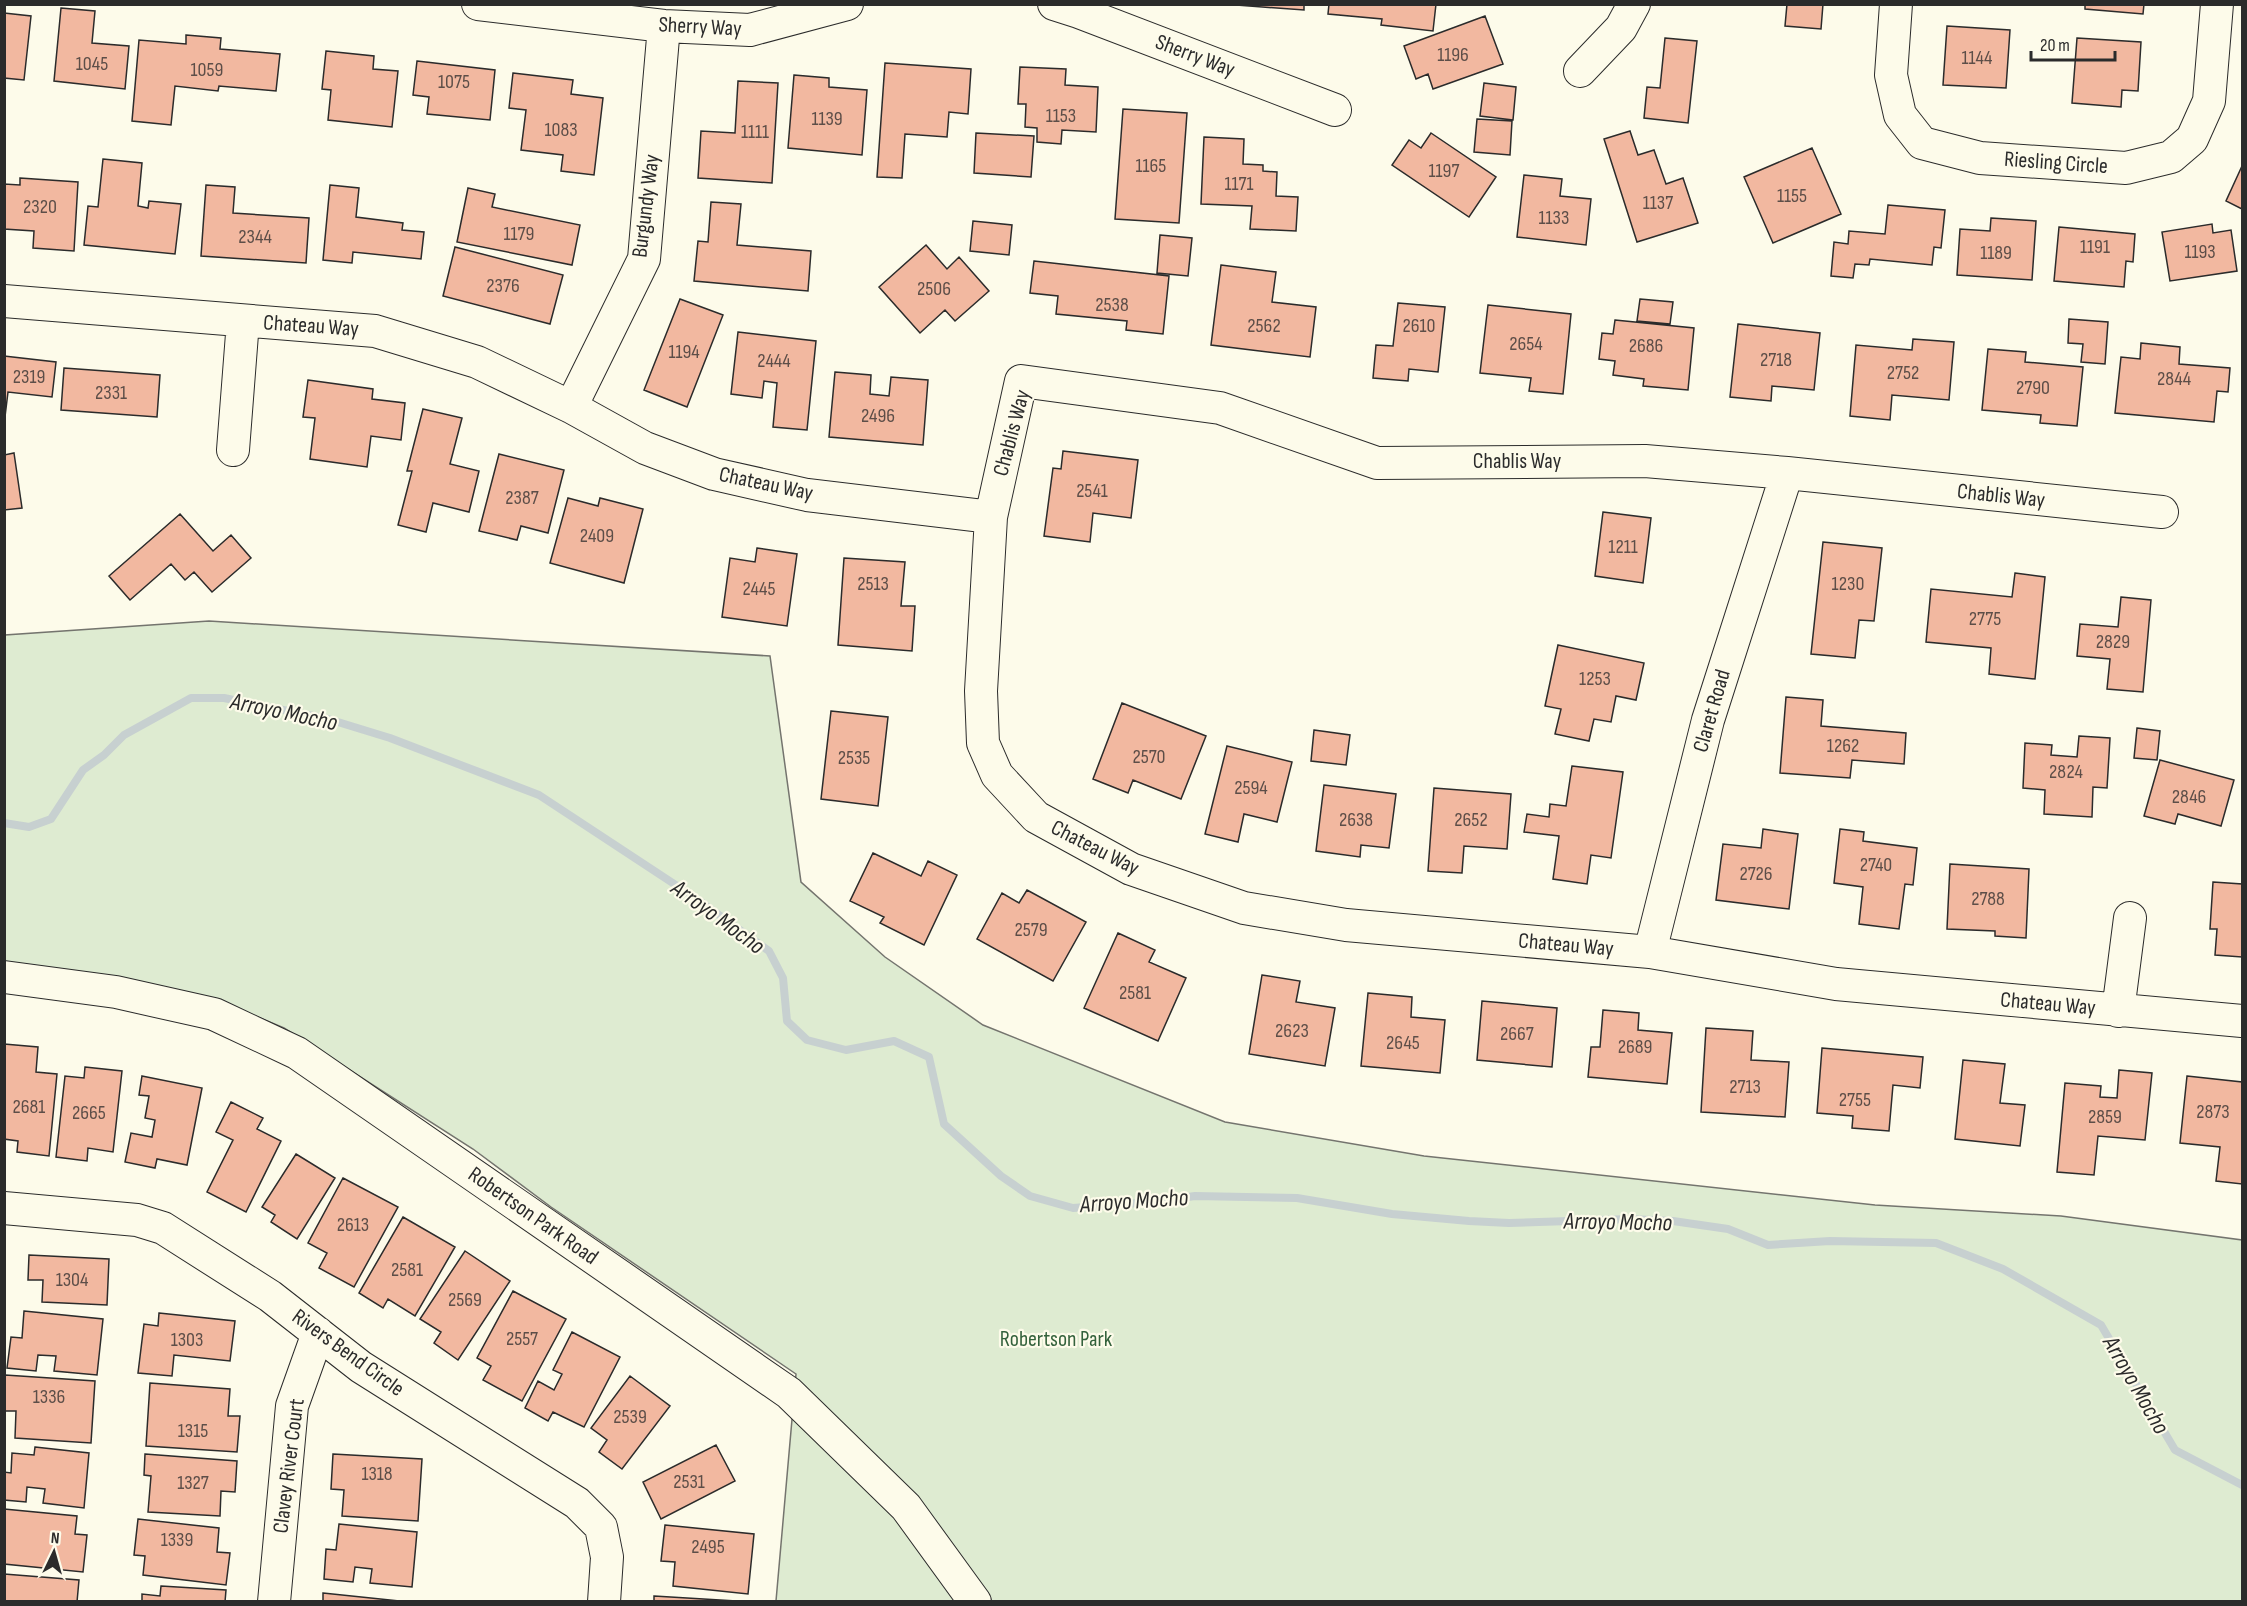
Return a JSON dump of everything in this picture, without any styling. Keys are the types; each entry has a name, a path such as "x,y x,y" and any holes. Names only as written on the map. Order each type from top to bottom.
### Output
{"street":[{"name":"Sherry Way","path":"478,4 664,26 750,30 848,4"},
{"name":"Sherry Way","path":"1054,4 1335,110"},
{"path":"1580,71 1621,28 1634,4"},
{"name":"Riesling Circle","path":"1896,4 1890,75 1900,115 1922,143 1980,158 2126,168 2171,157 2192,139 2209,101 2217,4"},
{"name":"Burgundy Way","path":"571,407 644,259 664,26"},
{"name":"Chateau Way","path":"4,301 375,331 477,362 571,407 645,448 714,474 807,495 991,518 981,691 983,742 997,775 1036,817 1131,869 1244,908 1346,926 1650,952 1836,984 2242,1021"},
{"name":"Chateau Way","path":"233,450 243,321"},
{"name":"Chablis Way","path":"991,518 1021,381 1220,408 1377,463 1645,461 1787,473 2162,512"},
{"name":"Claret Road","path":"1650,952 1708,720 1787,473"},
{"path":"2118,1011 2130,918"},
{"name":"Robertson Park Road","path":"4,978 116,992 214,1014 297,1053 789,1393 906,1507 975,1602"},
{"name":"Rivers Bend Circle","path":"4,1208 136,1220 163,1228 270,1296 361,1367 577,1503 601,1527 607,1557 604,1602"},
{"name":"Clavey River Court","path":"274,1602 292,1406 318,1333"}],"green space":[{"name":"Robertson Park","path":"209,621 770,656 801,882 885,957 983,1025 1225,1122 1424,1156 1875,1205 2061,1216 2242,1240 2242,1601 776,1601 796,1374 551,1207 473,1149 284,1028 241,1010 5,968 5,635"}],"building":[{"path":"1223,4 1304,4 1304,10"},
{"path":"1329,4 1436,4 1433,31 1381,25 1382,19 1328,14"},
{"path":"1787,4 1823,4 1821,29 1785,26"},
{"path":"2085,4 2144,4 2143,14 2085,9"},
{"path":"61,8 95,11 92,43 129,46 125,89 54,81"},
{"path":"4,13 31,16 24,80 4,78"},
{"path":"1485,16 1503,64 1433,89 1428,74 1416,79 1404,46"},
{"path":"1947,26 2010,30 2006,88 1943,85"},
{"path":"186,35 221,38 220,49 280,54 276,91 219,86 218,91 175,86 171,125 132,121 139,40 186,44"},
{"path":"1665,38 1697,41 1688,123 1644,118 1647,87 1660,88"},
{"path":"2077,38 2141,42 2138,91 2122,90 2121,107 2072,103"},
{"path":"326,51 374,56 373,69 398,71 392,127 328,120 331,90 322,89"},
{"path":"417,61 495,70 490,120 427,114 429,97 413,95"},
{"path":"885,63 971,69 968,114 949,112 947,137 905,134 902,178 877,177"},
{"path":"1020,67 1066,69 1065,85 1098,87 1096,132 1062,130 1061,144 1037,142 1037,128 1025,127 1026,104 1018,104"},
{"path":"513,73 573,80 571,94 603,98 594,175 561,171 563,155 521,150 526,110 509,108"},
{"path":"794,75 829,78 829,87 867,90 862,155 788,148"},
{"path":"738,81 778,83 772,183 698,178 701,131 735,133"},
{"path":"1484,83 1516,87 1513,120 1480,116"},
{"path":"1123,109 1187,113 1179,223 1115,219"},
{"path":"1477,119 1512,121 1510,155 1474,152"},
{"path":"1630,131 1638,155 1654,150 1666,184 1683,178 1698,223 1637,242 1604,139"},
{"path":"976,133 1034,136 1031,177 974,173"},
{"path":"1431,133 1496,177 1469,217 1392,165 1409,140 1421,148"},
{"path":"1204,137 1244,139 1243,164 1263,165 1263,171 1277,172 1276,196 1298,197 1296,231 1250,229 1252,206 1201,204"},
{"path":"1812,148 1841,214 1773,243 1744,177"},
{"path":"103,159 142,163 138,206 148,208 149,201 181,204 175,254 84,245 88,206 98,207"},
{"path":"2242,166 2242,209 2226,201"},
{"path":"1524,175 1562,179 1560,196 1591,199 1586,245 1517,237"},
{"path":"20,178 78,182 74,251 33,248 34,231 4,229 4,184 20,185"},
{"path":"206,185 235,187 233,213 309,218 306,263 201,256"},
{"path":"330,185 359,188 356,217 403,223 402,230 424,232 421,259 353,252 352,263 323,260"},
{"path":"468,188 495,194 492,207 580,225 572,265 457,242"},
{"path":"711,202 741,204 737,245 811,251 808,291 694,281 698,241 708,242"},
{"path":"1888,205 1945,210 1941,248 1934,247 1932,265 1870,259 1869,265 1855,264 1853,278 1831,276 1834,242 1848,244 1849,231 1885,234"},
{"path":"1991,218 2036,221 2032,280 1957,275 1960,229 1990,231"},
{"path":"973,221 1012,225 1009,255 970,251"},
{"path":"2212,224 2213,233 2231,230 2237,271 2170,281 2162,232"},
{"path":"2059,227 2135,234 2133,262 2126,261 2124,287 2054,281"},
{"path":"1160,235 1192,238 1188,276 1157,273"},
{"path":"926,245 947,269 959,257 989,291 955,321 945,310 920,333 879,287"},
{"path":"455,247 563,275 550,324 443,296"},
{"path":"1034,261 1169,276 1163,334 1126,330 1127,321 1056,314 1058,296 1030,293"},
{"path":"1221,265 1276,272 1272,302 1316,307 1310,357 1211,345"},
{"path":"680,299 723,315 687,407 644,390"},
{"path":"1640,299 1673,302 1670,324 1637,321"},
{"path":"1398,303 1445,307 1438,372 1409,369 1408,381 1373,378 1376,345 1393,346"},
{"path":"1488,305 1571,314 1563,394 1529,391 1531,378 1480,373"},
{"path":"2069,319 2108,322 2105,364 2081,362 2083,344 2068,343"},
{"path":"1615,320 1694,328 1688,390 1643,386 1644,379 1613,375 1615,361 1599,359 1602,333 1613,334"},
{"path":"1738,324 1820,333 1814,390 1772,386 1771,401 1730,397"},
{"path":"738,332 816,341 807,430 773,427 777,383 764,381 762,398 731,394"},
{"path":"1913,339 1954,342 1949,400 1892,395 1890,420 1850,416 1856,345 1912,350"},
{"path":"2141,343 2180,347 2179,364 2230,368 2228,392 2217,391 2214,422 2115,413 2121,357 2140,359"},
{"path":"1988,349 2026,352 2025,362 2083,367 2077,426 2040,423 2041,415 1982,410"},
{"path":"4,356 56,362 52,397 8,392 4,425"},
{"path":"64,368 160,375 157,417 61,410"},
{"path":"835,372 871,375 870,394 889,396 891,377 928,380 923,445 829,437"},
{"path":"308,380 373,389 372,399 405,403 401,440 371,436 367,467 310,459 315,418 303,417"},
{"path":"423,409 462,418 450,464 479,471 469,512 433,503 426,532 398,525 412,471 407,471"},
{"path":"1063,451 1138,460 1131,518 1093,513 1090,542 1044,536 1053,468 1061,469"},
{"path":"14,453 22,508 4,510 4,455"},
{"path":"499,454 564,470 548,533 521,526 517,540 479,531"},
{"path":"568,498 598,506 600,498 643,509 624,583 550,563"},
{"path":"1603,512 1651,518 1643,583 1595,576"},
{"path":"180,514 213,551 231,535 251,558 212,592 194,572 185,580 171,564 130,600 109,576"},
{"path":"1823,542 1882,548 1874,621 1859,620 1855,658 1811,654"},
{"path":"757,548 797,554 787,626 722,617 730,558 755,562"},
{"path":"844,558 905,562 901,606 915,606 912,651 838,645"},
{"path":"2015,573 2045,577 2035,679 1989,674 1991,648 1926,642 1931,589 2012,597"},
{"path":"2121,597 2151,600 2143,692 2107,689 2110,659 2077,656 2080,624 2118,627"},
{"path":"1558,645 1644,663 1636,700 1616,696 1611,722 1594,719 1589,741 1555,734 1561,709 1545,706"},
{"path":"1786,697 1823,700 1821,726 1906,733 1904,764 1852,760 1850,778 1780,773"},
{"path":"1122,703 1206,736 1181,799 1133,780 1128,793 1093,779"},
{"path":"831,711 888,717 878,806 821,799"},
{"path":"2137,728 2160,731 2157,760 2134,758"},
{"path":"1314,730 1350,735 1346,765 1311,761"},
{"path":"2079,736 2110,738 2107,788 2093,787 2092,817 2044,814 2045,790 2023,788 2025,743 2052,745 2051,755 2077,757"},
{"path":"1227,746 1292,762 1277,822 1244,814 1238,842 1205,834"},
{"path":"2160,760 2234,780 2221,826 2178,814 2175,824 2144,816"},
{"path":"1572,766 1623,772 1611,858 1591,855 1587,884 1553,879 1559,836 1524,832 1527,814 1549,817 1550,804 1566,806"},
{"path":"1324,785 1396,794 1389,848 1361,845 1360,857 1316,851"},
{"path":"1434,788 1511,794 1507,849 1464,846 1462,873 1428,871"},
{"path":"1763,829 1798,834 1789,909 1716,900 1723,844 1761,848"},
{"path":"1840,829 1864,832 1863,841 1917,848 1913,885 1905,884 1899,929 1859,924 1863,887 1834,883"},
{"path":"873,853 921,876 928,861 957,875 924,945 880,923 884,917 850,901"},
{"path":"1950,864 2029,869 2026,938 1995,936 1995,931 1947,929"},
{"path":"2213,882 2242,884 2242,957 2215,955 2217,929 2210,929"},
{"path":"1027,890 1086,922 1053,981 977,939 1002,893 1019,903"},
{"path":"1118,933 1155,950 1149,962 1186,978 1158,1041 1084,1008"},
{"path":"1262,975 1300,981 1296,1002 1335,1008 1325,1066 1249,1054"},
{"path":"1368,993 1412,997 1411,1017 1445,1020 1440,1073 1361,1066"},
{"path":"1482,1001 1557,1008 1552,1067 1477,1060"},
{"path":"1603,1010 1639,1013 1638,1030 1672,1033 1667,1084 1588,1077 1591,1047 1600,1047"},
{"path":"1706,1028 1753,1031 1751,1060 1789,1062 1785,1117 1701,1112"},
{"path":"4,1044 38,1047 36,1072 57,1074 49,1156 17,1152 18,1141 4,1139"},
{"path":"1822,1048 1923,1057 1920,1088 1893,1085 1889,1131 1852,1128 1853,1116 1817,1113"},
{"path":"1963,1060 2005,1064 2000,1103 2025,1105 2020,1146 1955,1139"},
{"path":"85,1067 122,1071 113,1152 88,1148 87,1161 56,1157 65,1076 84,1078"},
{"path":"2119,1070 2152,1073 2145,1140 2098,1136 2094,1175 2057,1172 2065,1083 2101,1086 2100,1097 2117,1098"},
{"path":"142,1076 202,1088 187,1165 157,1159 155,1168 125,1162 131,1133 152,1137 155,1120 145,1118 149,1096 139,1095"},
{"path":"2187,1076 2242,1082 2242,1184 2216,1181 2220,1147 2180,1143"},
{"path":"231,1102 263,1118 257,1129 281,1141 246,1212 207,1192 233,1140 216,1132"},
{"path":"296,1154 335,1178 297,1239 271,1222 275,1215 262,1207"},
{"path":"343,1178 398,1207 354,1287 319,1268 327,1253 308,1243"},
{"path":"403,1217 455,1247 415,1316 388,1299 383,1308 359,1293"},
{"path":"465,1251 510,1281 458,1360 434,1343 441,1332 420,1319"},
{"path":"29,1255 109,1259 107,1305 42,1302 43,1280 28,1280"},
{"path":"513,1291 566,1319 522,1401 483,1380 491,1366 477,1358"},
{"path":"24,1311 103,1319 97,1375 54,1371 56,1356 38,1355 36,1371 7,1368 11,1337 22,1338"},
{"path":"159,1313 235,1321 230,1361 174,1355 172,1376 138,1373 144,1324 158,1326"},
{"path":"572,1332 620,1357 584,1427 553,1412 548,1421 525,1408 538,1381 554,1390 562,1374 553,1370"},
{"path":"5,1375 95,1381 91,1443 15,1438 16,1411 4,1411"},
{"path":"630,1376 670,1406 622,1469 599,1452 607,1440 591,1428"},
{"path":"150,1383 230,1389 228,1416 240,1416 237,1452 146,1446"},
{"path":"716,1445 735,1481 661,1519 643,1482"},
{"path":"35,1447 89,1453 84,1508 43,1503 45,1489 27,1487 26,1502 4,1500 4,1472 11,1473 12,1453 34,1455"},
{"path":"145,1454 237,1461 235,1492 221,1491 220,1516 148,1512 151,1476 144,1475"},
{"path":"333,1454 422,1459 418,1521 342,1516 344,1490 331,1489"},
{"path":"4,1509 77,1516 75,1534 87,1535 83,1572 4,1564"},
{"path":"138,1519 219,1528 217,1552 230,1553 226,1585 143,1575 145,1556 134,1555"},
{"path":"339,1524 417,1532 412,1587 370,1583 372,1569 355,1567 353,1582 324,1579 326,1549 336,1550"},
{"path":"665,1525 754,1534 748,1594 673,1586 675,1562 661,1561"},
{"path":"4,1574 79,1580 77,1602 4,1602"},
{"path":"161,1586 226,1590 225,1602 142,1602 142,1594 160,1596"},
{"path":"323,1593 409,1602 323,1602"},
{"path":"654,1596 736,1601 736,1602 654,1602"}],"waterway":[{"name":"Arroyo Mocho","path":"4,823 29,827 51,819 83,770 104,755 124,735 191,698 224,698 328,719 390,738 539,795 694,897 769,951 783,978 787,1021 807,1040 846,1050 894,1041 929,1057 944,1124 1001,1176 1030,1196 1073,1208 1153,1202 1195,1196 1297,1198 1392,1214 1469,1221 1509,1223 1630,1219 1673,1221 1728,1229 1768,1245 1830,1241 1936,1243 2003,1269 2101,1325 2175,1450 2242,1485"}]}
